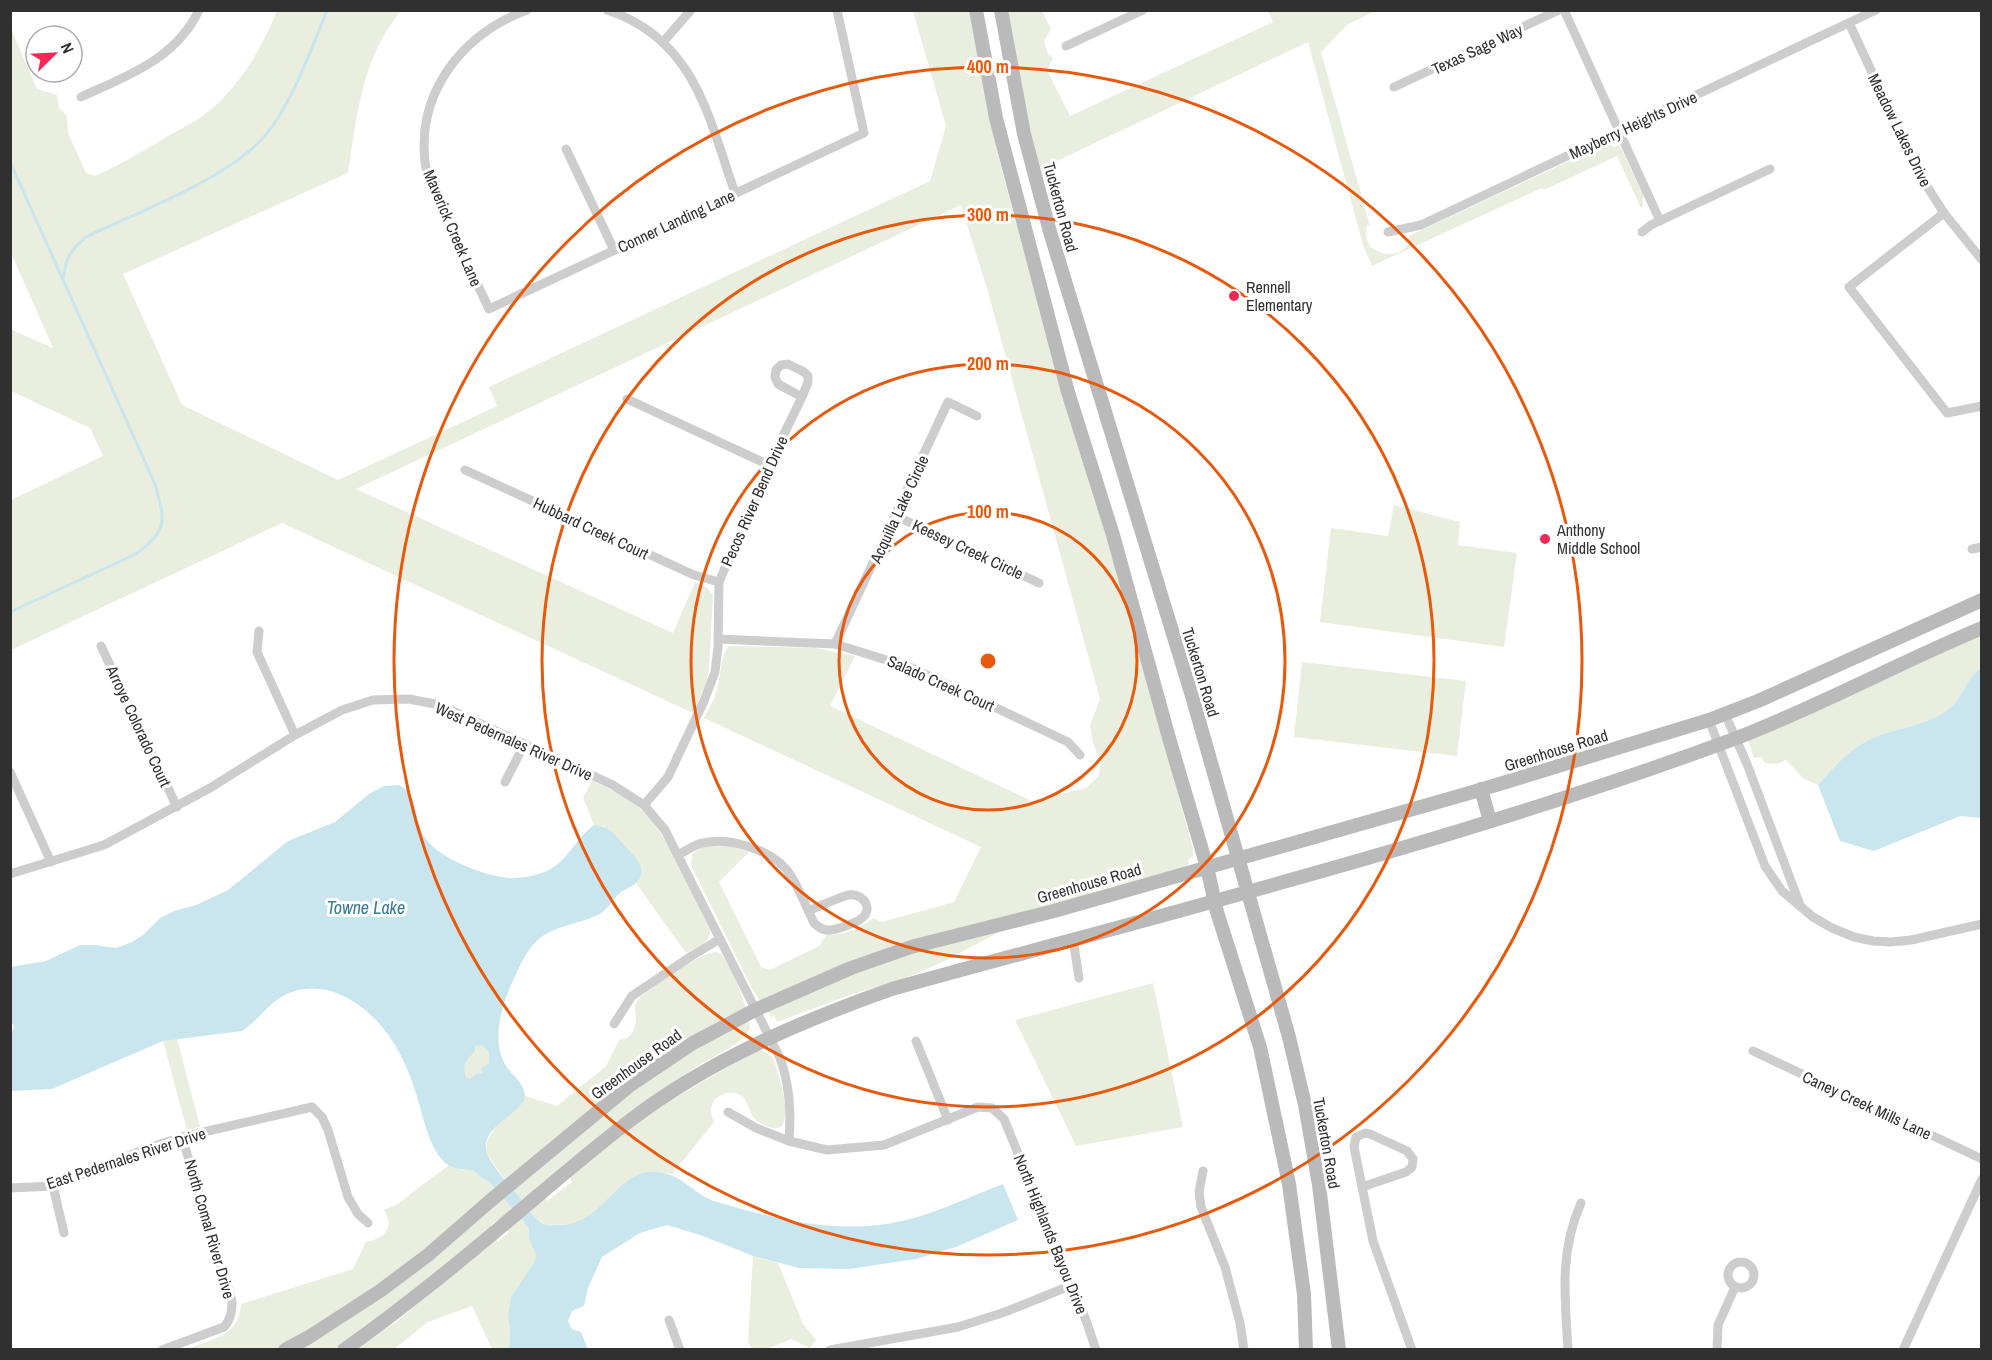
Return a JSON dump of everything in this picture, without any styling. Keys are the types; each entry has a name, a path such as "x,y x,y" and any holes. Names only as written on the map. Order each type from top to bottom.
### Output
{"main road":[{"path":"976,10 996,118 1068,392 1113,535 1215,900 1260,1047 1279,1133 1297,1240 1304,1294 1306,1350"},
{"name":"Tuckerton Road","path":"1001,10 1024,134 1046,217 1192,696 1289,1037 1305,1105 1319,1185 1339,1350"},
{"path":"1024,222 1046,217"},
{"name":"Greenhouse Road","path":"286,1349 309,1337 380,1291 428,1256 490,1201 629,1086 693,1043 755,1010 851,968 911,947 1054,911 1482,789 1709,720 1982,600"},
{"path":"344,1350 388,1318 633,1118 688,1081 769,1037 892,989 1246,892 1490,821 1736,738 1978,629 1963,608"},
{"path":"1482,789 1490,821"}],"street":[{"path":"81,97 156,61 180,39 198,10"},
{"name":"Maverick Creek Lane","path":"489,309 432,185 425,163 425,135 430,107 441,81 456,58 476,38 499,22 527,10"},
{"path":"607,10 644,27 678,57 693,79 735,193"},
{"path":"663,42 691,10"},
{"name":"Conner Landing Lane","path":"489,309 864,133 837,10"},
{"path":"1066,46 1143,10"},
{"name":"Texas Sage Way","path":"1394,87 1559,10"},
{"path":"1564,10 1660,221"},
{"name":"Mayberry Heights Drive","path":"1388,232 1421,225 1876,10"},
{"name":"Meadow Lakes Drive","path":"1849,23 1921,177 1944,213 1982,260"},
{"path":"566,149 614,250"},
{"path":"1642,232 1660,221 1770,169"},
{"path":"1944,213 1849,287 1947,413 1982,406"},
{"name":"Pecos River Bend Drive","path":"644,804 668,777 704,701 715,672 719,582 769,465 802,397"},
{"path":"627,399 769,465"},
{"name":"Acquilla Lake Circle","path":"835,644 948,402 977,416"},
{"name":"Hubbard Creek Court","path":"465,470 694,575 719,582"},
{"name":"Keesey Creek Circle","path":"896,516 1039,582"},
{"path":"259,631 257,652 295,735"},
{"name":"Salado Creek Court","path":"718,639 835,644 912,668 1068,742 1080,755"},
{"name":"Arroye Colorado Court","path":"101,646 177,807"},
{"name":"West Pedernales River Drive","path":"10,874 104,845 210,789 295,735 342,710 373,700 409,699 440,705 613,785 644,804 665,830 780,1058 787,1077 791,1109 789,1141"},
{"path":"1725,714 1801,905"},
{"path":"1709,720 1765,866 1782,891 1813,916 1832,928 1873,941 1911,940 1982,924"},
{"path":"505,782 525,745"},
{"path":"10,772 51,862"},
{"path":"1756,841 1773,835"},
{"path":"678,855 702,843 726,841 748,847 777,860 788,871 808,912 814,923 828,931 861,920 867,914 867,907 858,895 850,895 808,912"},
{"path":"614,1024 632,996 720,939"},
{"path":"1073,939 1079,978"},
{"path":"728,1112 756,1128 789,1141 827,1150 884,1145 948,1120 916,1041"},
{"name":"Caney Creek Mills Lane","path":"1753,1051 1982,1159"},
{"name":"East Pedernales River Drive","path":"10,1188 53,1186 182,1137 312,1107 322,1117 328,1130 348,1197 358,1214 368,1223"},
{"name":"North Highlands Bayou Drive","path":"948,1120 978,1107 992,1108 1004,1119 1096,1350"},
{"path":"1362,1188 1406,1172 1412,1167 1413,1159 1407,1151 1370,1134 1365,1133 1356,1137 1354,1147 1362,1188 1373,1241 1412,1350"},
{"name":"North Comal River Drive","path":"162,1350 218,1330 230,1321 232,1301 182,1137"},
{"path":"1203,1171 1199,1192 1201,1208 1225,1267 1238,1314 1244,1350"},
{"path":"1903,1350 1982,1179"},
{"path":"53,1186 64,1233"},
{"path":"1568,1350 1564,1283 1565,1256 1570,1230 1581,1203"},
{"path":"830,1349 958,1327 1005,1312 1072,1285"},
{"path":"1718,1350 1718,1325 1735,1287"},
{"path":"669,1320 680,1350"}],"green space":[{"path":"277,11 401,11 388,29 369,67 358,108 348,173 123,274 182,405 338,480 497,406 489,387 930,181 946,126 913,11 969,11 1004,179 1046,331 1097,497 1193,849 1193,856 1188,860 1189,864 1182,868 1095,891 1001,931 947,960 901,980 852,994 777,1022 774,1015 772,1018 754,992 691,865 692,855 712,845 727,846 749,852 719,882 761,967 770,970 819,946 827,934 839,934 852,930 873,918 882,922 954,902 981,847 704,718 715,696 724,656 729,646 816,648 855,656 830,706 1032,801 1086,788 1098,777 1101,762 1093,743 1090,726 1100,699 988,292 961,205 356,489 673,633 695,582 706,587 713,595 709,670 706,684 693,713 282,523 11,650 11,500 103,456 90,428 11,391 10,329 53,348 11,253 11,29 24,59 24,84 35,84 37,89 57,95 59,108 67,116 68,133 86,173 95,176 204,115 238,81 264,40"},
{"path":"1006,11 1042,11 1051,29 1044,41 1048,54 1053,58 1047,70 1070,116 1273,22 1268,11 1376,11 1348,24 1321,52 1370,226 1367,225 1367,239 1372,248 1382,253 1399,252 1407,245 1409,236 1610,142 1614,147 1619,145 1622,150 1643,195 1643,206 1641,208 1617,156 1372,266 1363,245 1308,42 1038,170"},
{"path":"1394,505 1460,522 1458,545 1517,553 1504,647 1320,622 1331,528 1388,536"},
{"path":"1981,633 1981,669 1972,677 1950,708 1932,719 1865,742 1843,758 1818,785 1804,779 1786,760 1777,764 1765,763 1761,757 1754,758 1748,741 1753,738"},
{"path":"1302,662 1466,681 1457,756 1294,737"},
{"path":"592,781 630,800 655,826 666,842 710,930 708,938 702,944 686,953 636,883 641,878 642,870 604,826 594,825 583,798"},
{"path":"715,952 721,953 739,989 750,1028 747,1034 657,1094 536,1189 547,1201 572,1182 570,1176 662,1105 756,1051 762,1050 773,1058 783,1094 785,1120 780,1127 771,1128 757,1121 740,1095 724,1094 715,1100 711,1107 714,1122 672,1174 654,1172 626,1182 587,1219 575,1224 546,1225 536,1218 500,1173 486,1152 487,1141 497,1125 521,1104 525,1096 557,1106 606,1066 619,1040 627,1038 633,1032 636,1022 635,1005 640,997 687,964"},
{"path":"1153,983 1183,1127 1076,1146 1015,1020"},
{"path":"177,1038 200,1127 187,1130 163,1041"},
{"path":"482,1044 489,1052 489,1063 483,1075 470,1079 466,1077 466,1064 475,1046"},
{"path":"449,1165 462,1170 473,1170 482,1178 489,1180 529,1228 529,1239 536,1255 536,1261 508,1317 509,1349 492,1349 472,1306 428,1322 394,1349 355,1349 396,1322 496,1239 498,1242 509,1232 499,1219 361,1332 334,1349 184,1350 222,1336 235,1324 241,1304 353,1269 366,1242 386,1232 388,1222 384,1210 396,1205"},
{"path":"753,1256 778,1263 803,1324 816,1340 810,1348 791,1339 767,1349 752,1349 748,1341"}],"water":[{"path":"1981,669 1981,818 1960,816 1874,851 1840,841 1818,785 1843,758 1865,742 1932,719 1950,708 1972,677"},
{"name":"Towne Lake","path":"399,785 406,790 413,801 420,829 430,844 451,859 477,871 513,878 545,872 562,860 594,825 612,832 633,855 641,868 641,878 620,893 601,913 554,930 540,938 529,949 503,1006 499,1031 501,1055 506,1066 523,1088 525,1096 523,1102 489,1136 486,1144 487,1153 493,1165 539,1221 546,1225 573,1223 587,1217 631,1179 643,1173 658,1172 675,1177 717,1202 787,1220 834,1226 882,1225 906,1220 1003,1184 1018,1220 956,1247 916,1259 849,1269 799,1268 753,1256 703,1236 667,1225 640,1233 602,1257 588,1288 584,1306 572,1311 568,1321 572,1329 581,1332 588,1349 509,1349 508,1317 511,1297 535,1261 536,1255 529,1239 529,1228 489,1181 473,1170 446,1164 438,1155 431,1142 409,1075 395,1045 375,1019 349,999 321,989 299,990 277,1000 242,1031 163,1041 52,1089 11,1091 11,1035 14,1027 11,1021 10,967 46,961 80,945 116,948 132,942 143,935 160,918 228,890 288,841 335,822 369,794 384,786","holes":["482,1045 489,1052 489,1063 481,1068 483,1074 478,1073 470,1079 466,1077 465,1065 475,1051 475,1046"]}],"waterway":[{"path":"63,279 70,255 86,237 202,182 225,169 261,140 281,113 290,96 327,10"},
{"path":"10,162 155,484 162,516 159,531 136,554 10,612"}],"place":[{"name":"Rennell Elementary","path":"1234,296"},
{"name":"Anthony Middle School","path":"1545,539"}]}
